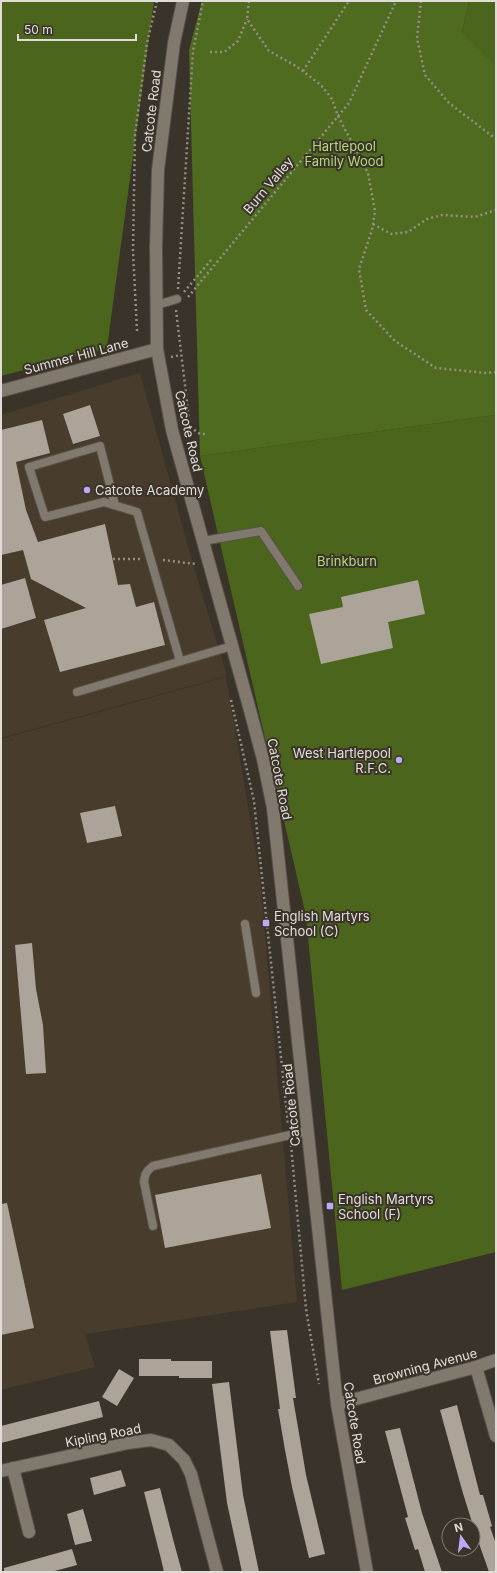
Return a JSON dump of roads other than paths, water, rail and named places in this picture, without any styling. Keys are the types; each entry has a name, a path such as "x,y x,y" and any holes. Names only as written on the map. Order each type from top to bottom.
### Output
{"street":[{"name":"Catcote Road","path":"183,1 174,43 158,170 156,248 157,349 172,430 263,759 273,808 337,1404 367,1572"},
{"name":"Summer Hill Lane","path":"1,391 157,349"},
{"name":"Browning Avenue","path":"337,1404 476,1367 496,1360"},
{"path":"476,1367 496,1436"},
{"name":"Kipling Road","path":"1,1471 128,1443 151,1440 169,1445 184,1460 191,1474 217,1572"},
{"path":"13,1468 29,1532"}],"lane":[{"path":"157,305 177,299"},
{"path":"115,506 100,446 29,467 45,516 104,502 115,506 136,512 180,661"},
{"path":"203,541 260,531 298,586"},
{"path":"77,692 232,646"},
{"path":"245,924 256,993"},
{"path":"153,1226 144,1182 147,1170 153,1166 308,1131"}],"place":[{"name":"Catcote Academy","path":"87,490"},
{"name":"West Hartlepool R.F.C.","path":"399,760"},
{"name":"English Martyrs School (C)","path":"266,923"},
{"name":"English Martyrs School (F)","path":"330,1206"}],"park label":[{"name":"Hartlepool Family Wood","path":"344,154"},
{"name":"Brinkburn","path":"347,561"}]}
